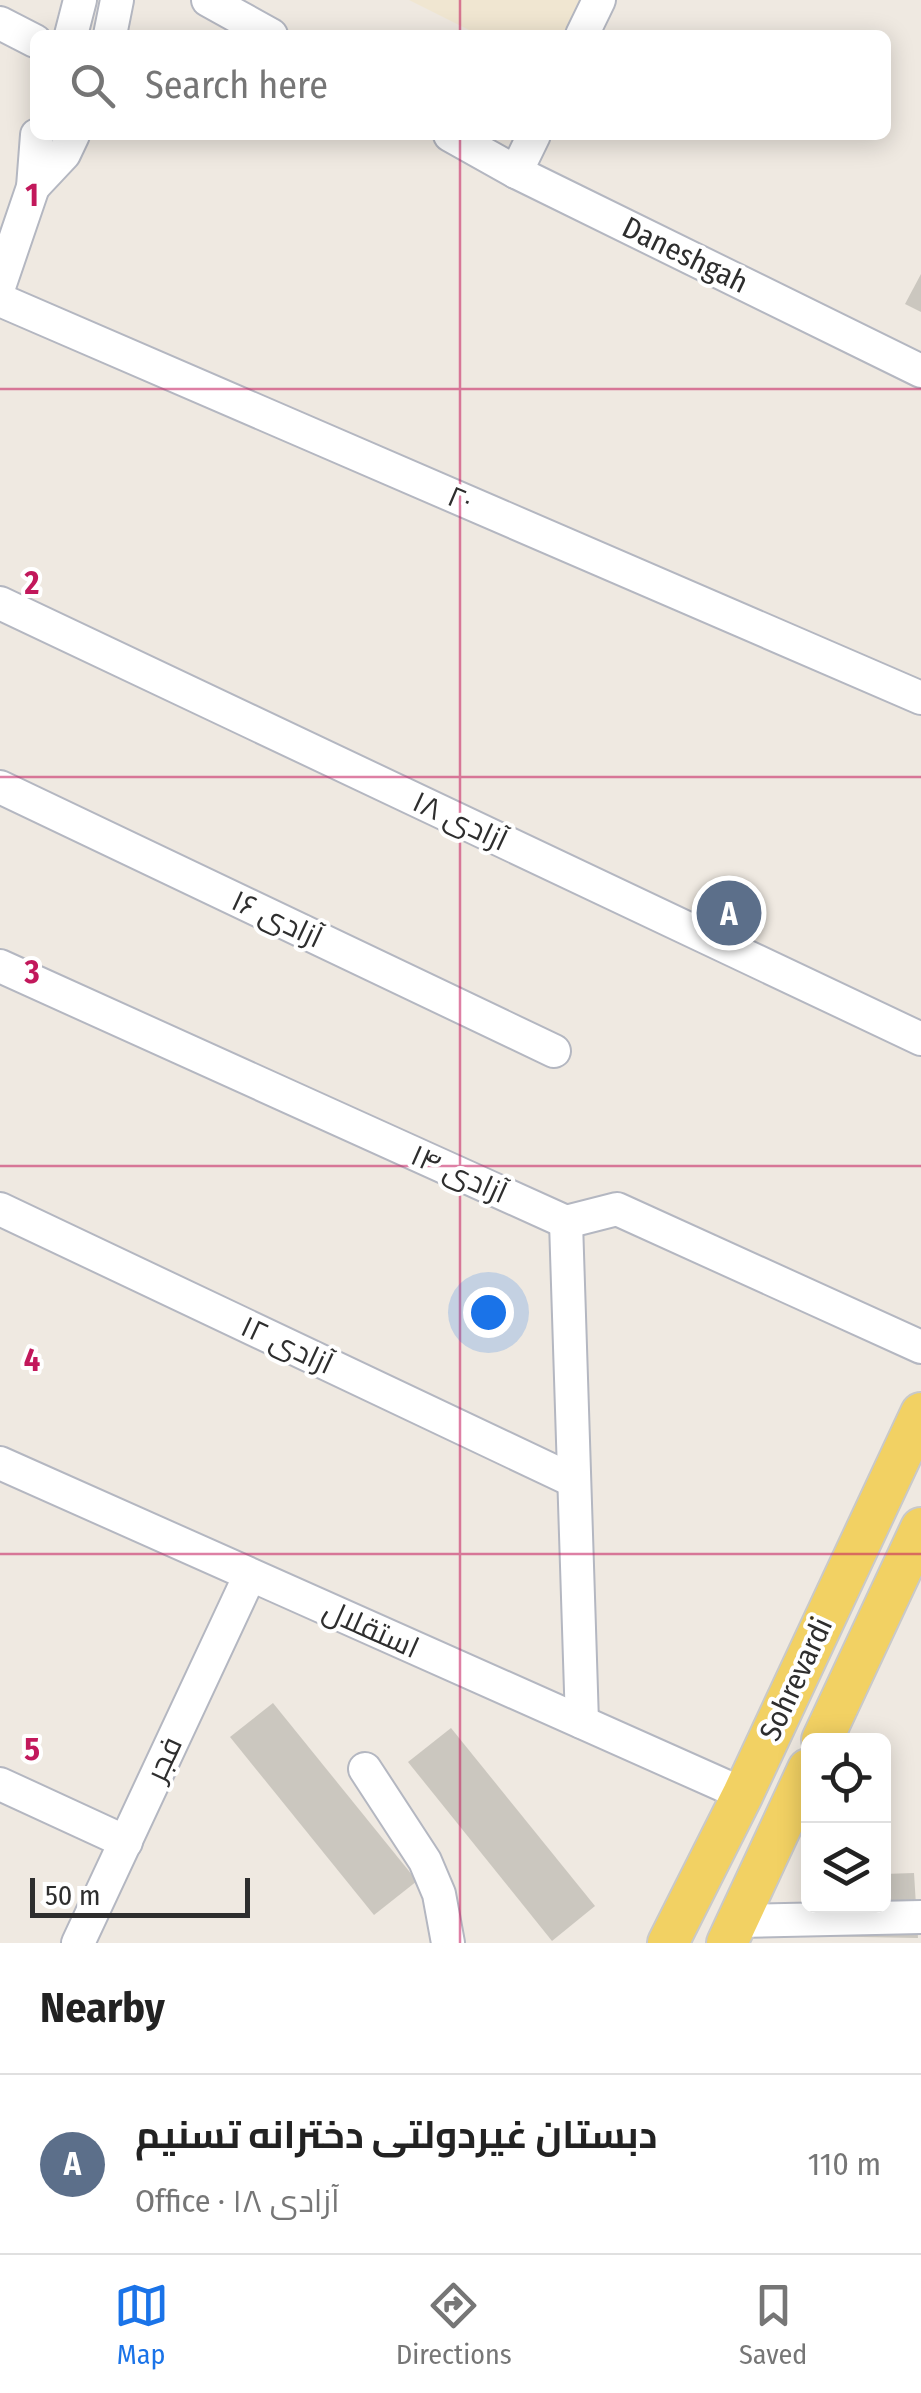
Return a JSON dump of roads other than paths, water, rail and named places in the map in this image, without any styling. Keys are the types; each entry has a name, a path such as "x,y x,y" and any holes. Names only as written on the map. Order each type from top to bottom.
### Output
{"main road":[{"name":"Sohrevardi","path":"668,1943 743,1794 921,1413"},
{"name":"Sohrevardi","path":"825,1733 921,1528"},
{"name":"Sohrevardi","path":"733,1932 801,1785"}],"street":[{"path":"71,30 80,0"},
{"path":"111,30 117,0"},
{"path":"208,0 262,30"},
{"path":"584,30 599,0"},
{"path":"0,23 30,38"},
{"path":"1,283 33,187 38,140"},
{"path":"33,187 64,154 70,140"},
{"name":"Daneshgah","path":"459,140 516,172 921,371"},
{"path":"516,172 532,140"},
{"name":"۲۰","path":"1,283 921,698"},
{"name":"آزادی ۱۸","path":"0,603 921,1039"},
{"name":"آزادی ۱۶","path":"0,787 554,1050"},
{"name":"آزادی ۱۴","path":"0,966 566,1222"},
{"path":"582,1722 566,1222 617,1209 921,1347"},
{"name":"آزادی ۱۲","path":"0,1210 574,1481"},
{"name":"استقلال","path":"0,1464 743,1794"},
{"name":"فجر","path":"78,1943 250,1574"},
{"path":"366,1769 372,1784 425,1861 439,1894 448,1943"},
{"path":"0,1784 126,1842"},
{"path":"733,1932 921,1916"}],"place":[{"name":"دبستان غیردولتی دخترانه تسنیم","path":"729,913"}]}
